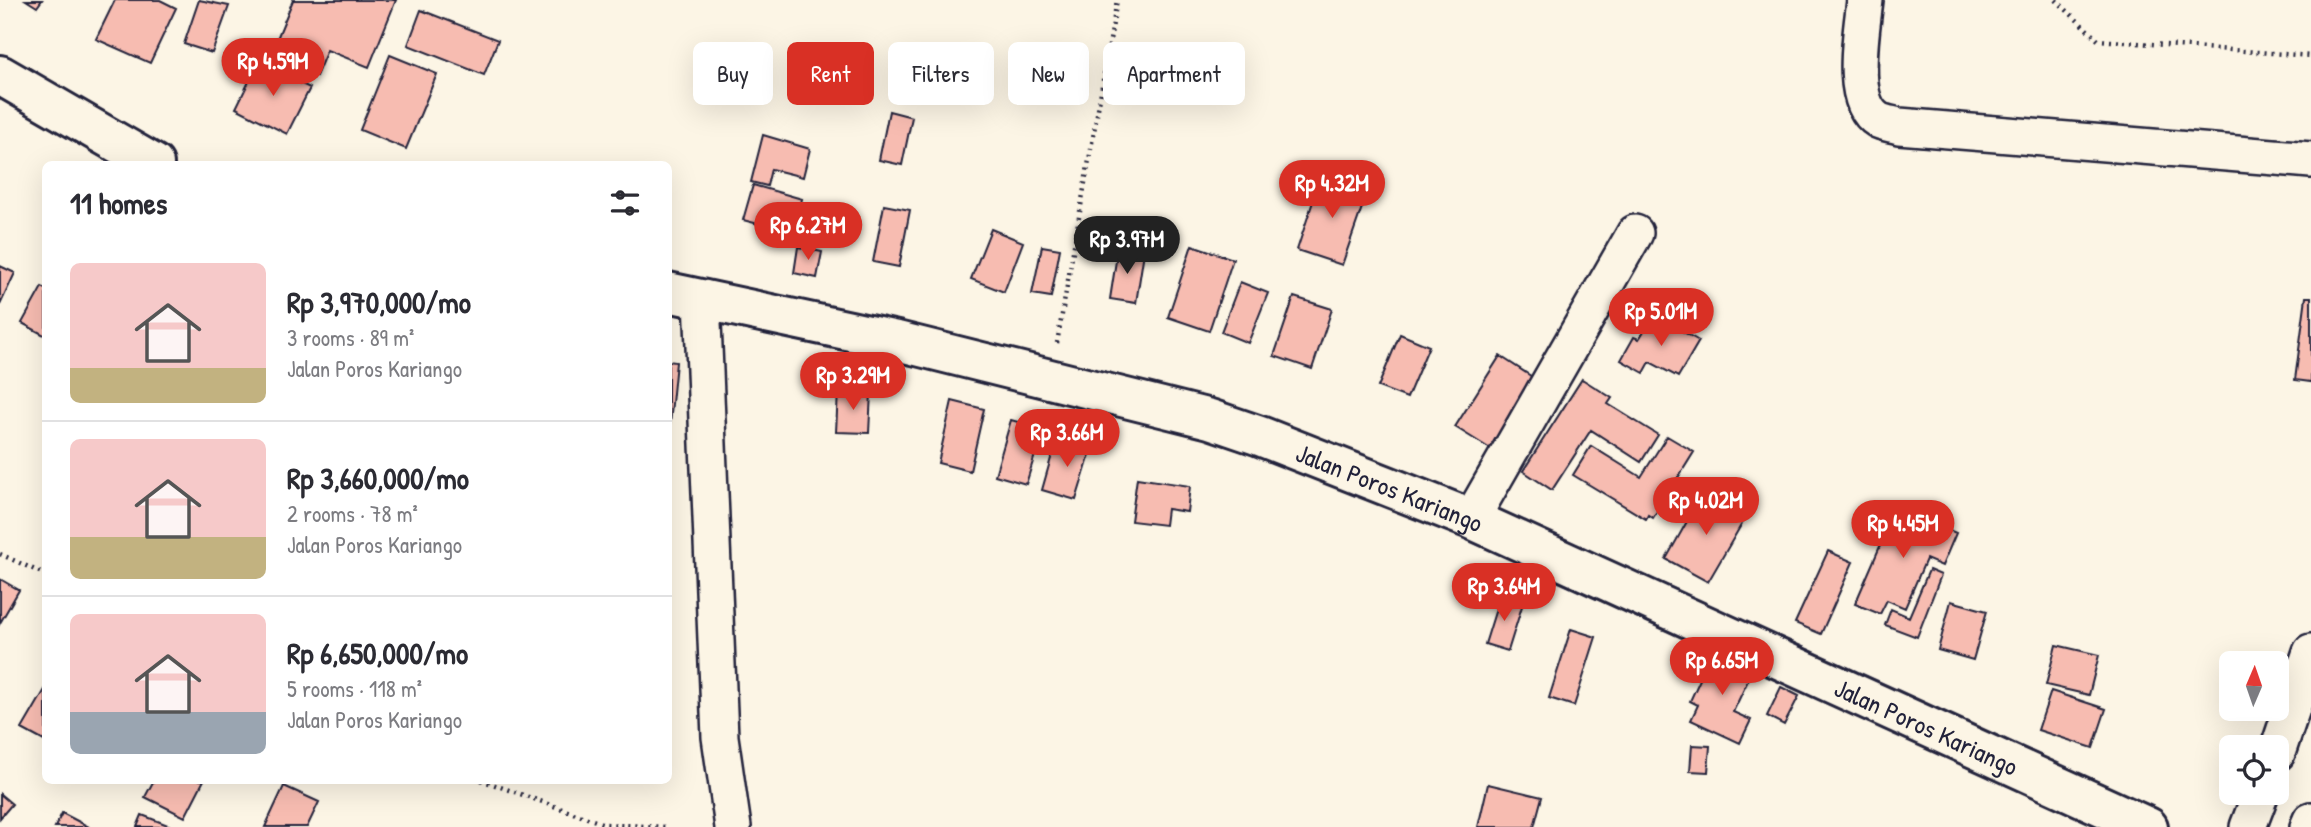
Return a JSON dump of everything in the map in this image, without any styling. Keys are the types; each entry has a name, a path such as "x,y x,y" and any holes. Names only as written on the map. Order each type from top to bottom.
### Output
{"main road":[{"path":"1,78 149,161"},
{"name":"Jalan Poros Kariango","path":"685,295 1051,379 1210,419 1260,436 1471,519 2148,827"}],"street":[{"path":"1865,0 1859,77 1865,106 1877,119 1899,126 2311,160"},
{"path":"1471,519 1635,233"},
{"path":"685,295 720,737 733,827"},
{"path":"2283,735 2311,652"},
{"path":"2248,827 2256,805"},
{"path":"2308,827 2311,820"}],"path":[{"path":"1051,379 1117,0"},
{"path":"2056,0 2098,40 2311,56"},
{"path":"0,554 42,573"},
{"path":"492,784 604,825 666,827"}],"building":[{"path":"26,0 42,0 37,7"},
{"path":"115,0 160,0 176,8 150,63 96,39"},
{"path":"199,0 229,6 212,53 184,44"},
{"path":"293,0 396,0 369,67 327,50 316,76 269,58"},
{"path":"421,10 498,40 484,75 408,45"},
{"path":"390,55 437,74 406,149 360,130"},
{"path":"258,63 310,88 287,134 236,108"},
{"path":"889,111 912,117 902,165 879,160"},
{"path":"763,135 810,149 803,177 771,169 767,186 751,182"},
{"path":"1322,174 1368,190 1342,265 1297,250"},
{"path":"753,185 802,199 793,233 743,220"},
{"path":"884,205 910,210 899,267 873,262"},
{"path":"991,229 1023,242 1004,292 971,279"},
{"path":"1192,245 1233,259 1209,331 1168,317"},
{"path":"1042,246 1060,249 1051,297 1032,294"},
{"path":"798,247 822,252 817,278 794,273"},
{"path":"1118,248 1144,252 1136,303 1110,299"},
{"path":"0,266 15,273 0,305"},
{"path":"1240,282 1268,293 1248,343 1221,332"},
{"path":"42,287 42,334 22,323"},
{"path":"1294,297 1332,309 1312,369 1274,356"},
{"path":"2306,297 2311,297 2311,382 2295,380"},
{"path":"1654,315 1699,341 1678,377 1650,362 1644,373 1621,360 1634,337 1639,339"},
{"path":"1400,334 1429,346 1407,398 1378,387"},
{"path":"1500,356 1537,380 1492,450 1455,427"},
{"path":"672,362 676,362 672,404"},
{"path":"1582,379 1612,398 1608,404 1658,435 1641,462 1591,430 1552,490 1523,471"},
{"path":"838,391 871,392 869,433 836,432"},
{"path":"952,401 984,409 970,471 938,463"},
{"path":"1011,420 1043,429 1026,484 995,475"},
{"path":"1667,436 1694,452 1653,518 1648,515 1646,519 1573,475 1591,446 1641,477"},
{"path":"1057,437 1092,448 1076,500 1042,490"},
{"path":"1137,478 1190,486 1187,512 1167,509 1165,525 1131,521"},
{"path":"1704,491 1747,515 1708,582 1666,559"},
{"path":"1897,507 1956,533 1942,566 1926,559 1905,608 1887,600 1880,614 1855,604"},
{"path":"1828,551 1853,562 1821,634 1795,623"},
{"path":"1929,570 1941,575 1917,637 1885,625 1891,609 1909,617"},
{"path":"0,579 19,590 0,623"},
{"path":"1500,596 1523,603 1508,651 1485,644"},
{"path":"1951,601 1987,611 1973,660 1938,650"},
{"path":"1571,629 1596,637 1574,706 1549,698"},
{"path":"2056,645 2099,655 2089,695 2046,685"},
{"path":"1713,651 1753,670 1733,712 1751,720 1740,743 1691,720 1698,705 1690,701"},
{"path":"1781,687 1799,696 1784,725 1767,716"},
{"path":"2051,691 2106,709 2093,748 2038,730"},
{"path":"42,695 42,740 22,729"},
{"path":"1692,745 1710,746 1708,772 1690,771"},
{"path":"152,784 202,784 185,817 145,797"},
{"path":"1488,784 1542,797 1534,827 1478,827"},
{"path":"284,786 319,802 307,827 265,827"},
{"path":"0,794 12,804 0,818"},
{"path":"62,813 89,827 55,827"},
{"path":"142,815 173,827 137,827"}]}
